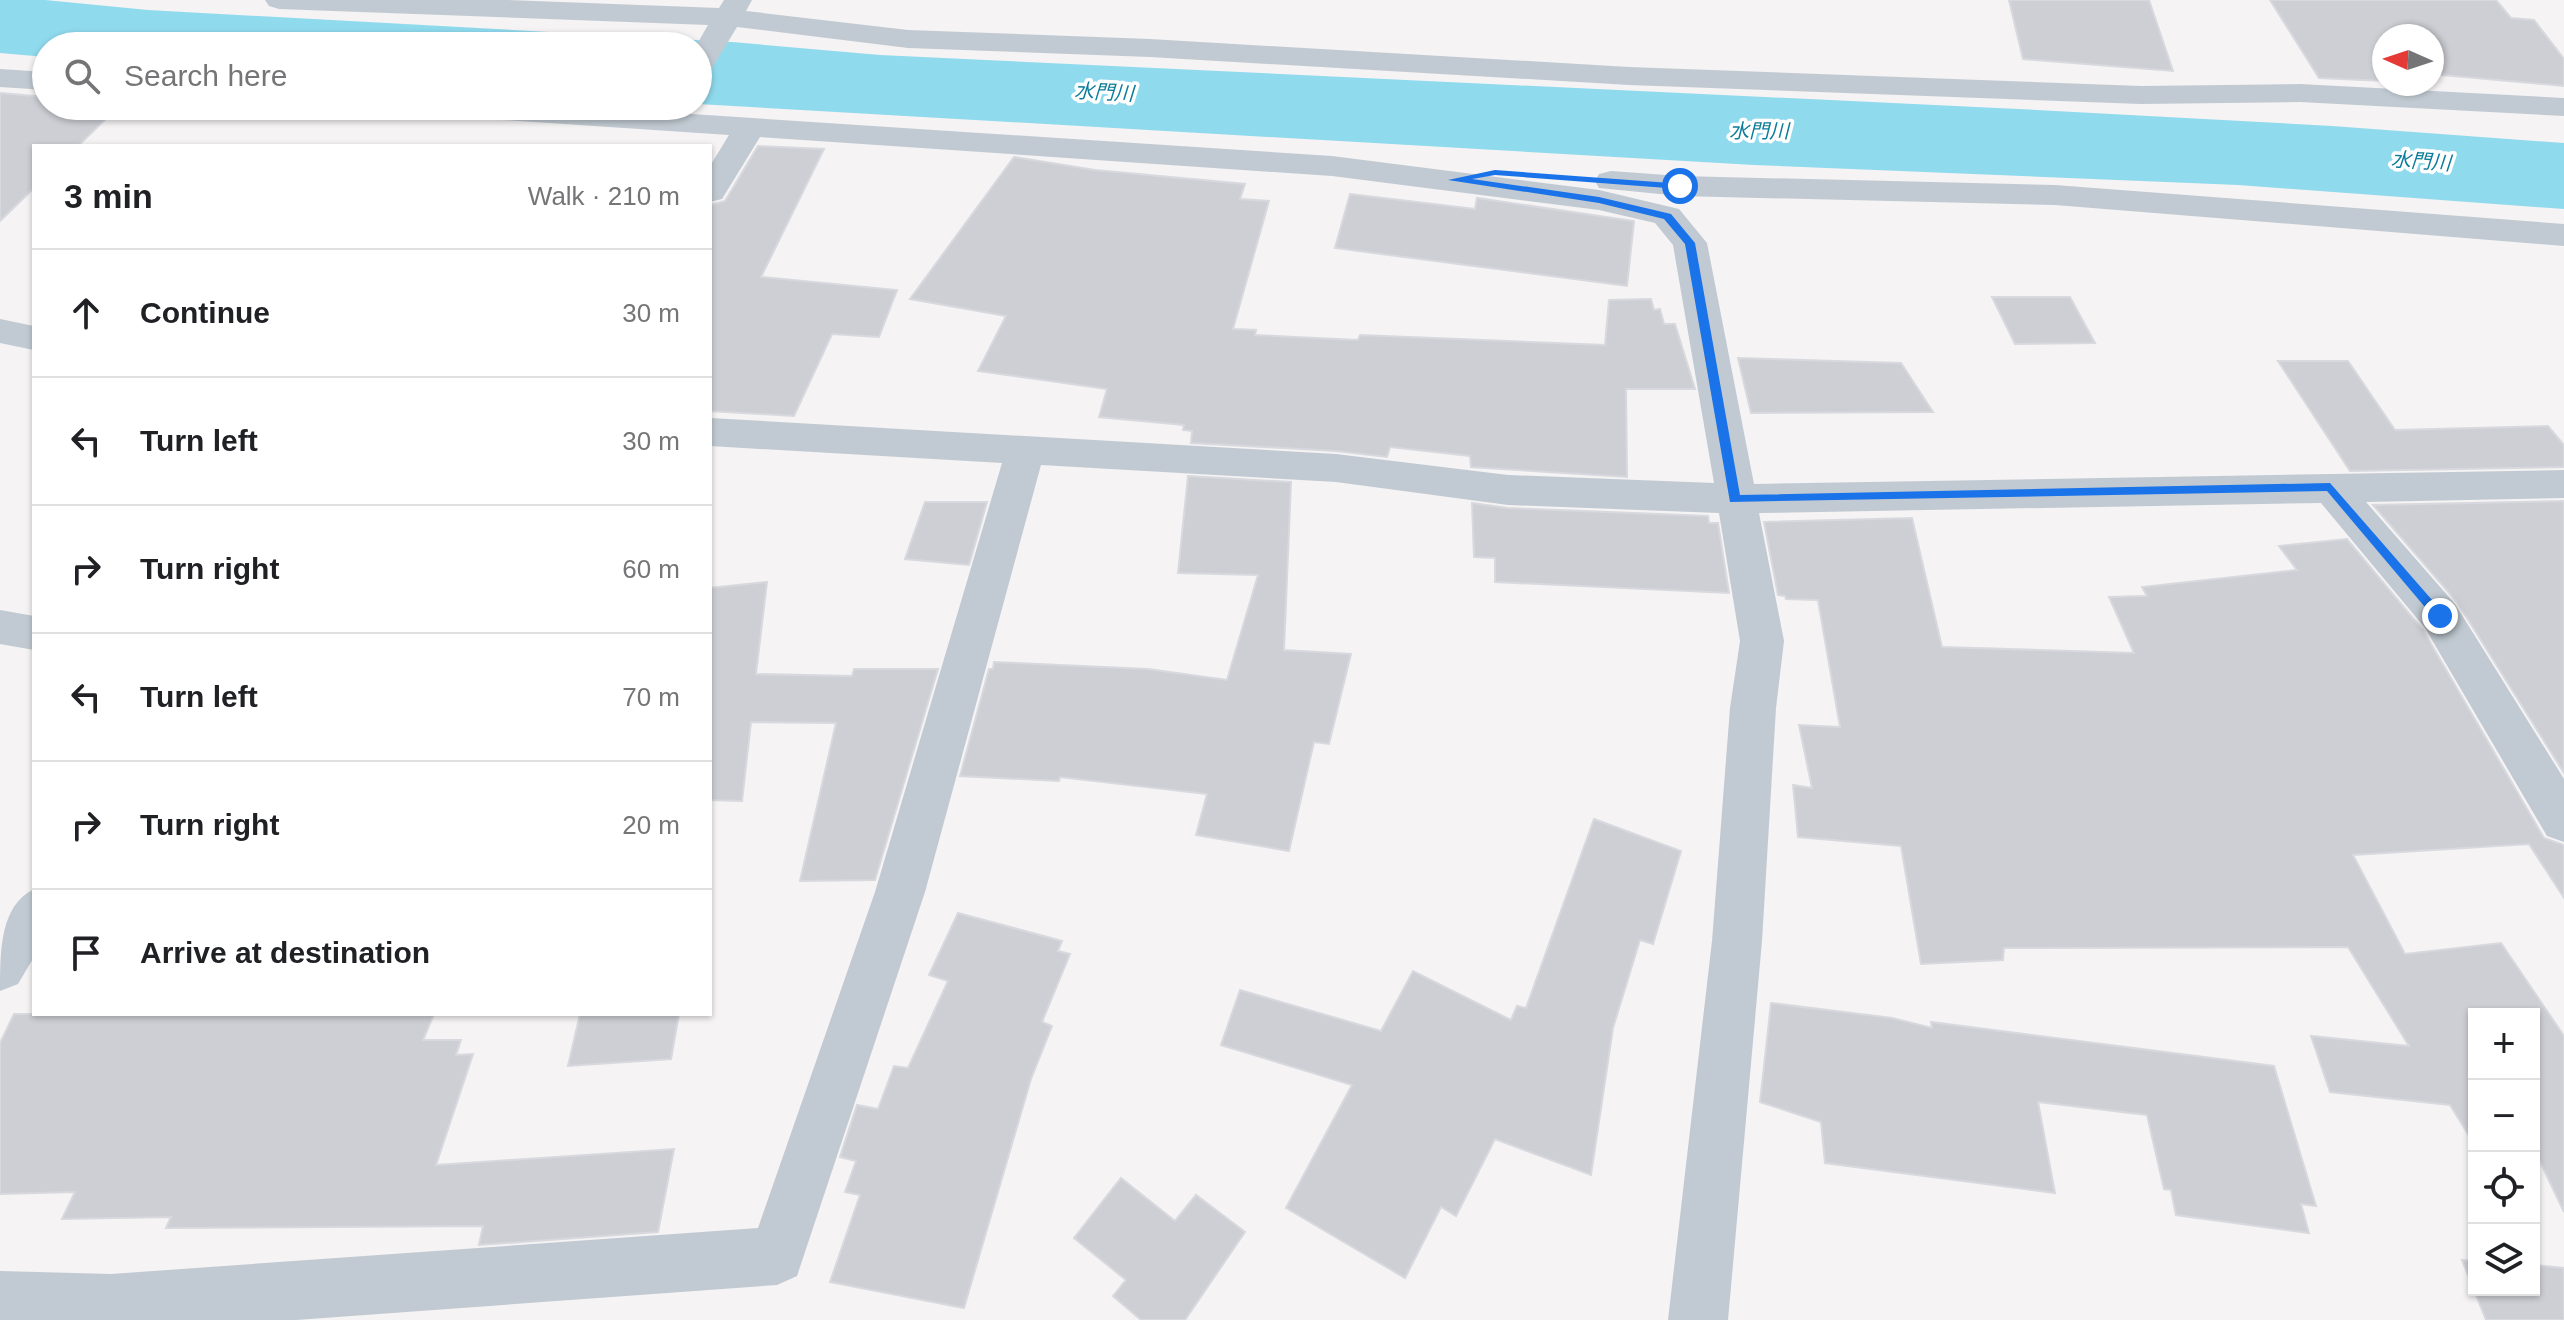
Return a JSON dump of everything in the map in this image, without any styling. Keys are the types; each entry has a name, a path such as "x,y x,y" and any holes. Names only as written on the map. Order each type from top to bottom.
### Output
{"street":[{"path":"279,0 727,17 908,39 1150,48 1629,76 2141,95 2207,91 2310,93 2564,107"},
{"path":"712,43 727,17"},
{"path":"0,78 32,80"},
{"path":"712,120 751,126 1332,166 1453,180 1599,200 1667,216 1690,243 1762,641 1753,708 1737,941 1698,1320"},
{"path":"712,189 751,126"},
{"path":"1453,180 1495,172 1680,186 2055,195 2564,235"},
{"path":"712,432 1336,468 1508,490 1735,499 2564,484"},
{"path":"0,1300 111,1304 777,1256 900,892 1025,451"},
{"path":"2330,487 2440,616 2564,821"},
{"path":"0,627 32,633"},
{"path":"0,967 32,915"}],"water":[{"name":"水門川","path":"0,0 45,0 148,10 550,32 32,32 32,56 0,53"},
{"name":"水門川","path":"712,41 880,55 2018,109 2332,126 2564,143 2564,209 2238,185 1754,165 712,105"}],"building":[{"path":"2009,0 2149,0 2173,71 2023,59"},
{"path":"2270,0 2496,0 2511,18 2534,20 2564,59 2564,86 2444,75 2444,24 2372,24 2372,80 2319,78"},
{"path":"0,93 32,96 32,120 105,120 80,144 32,144 32,190 0,221"},
{"path":"758,146 824,149 761,277 897,290 879,337 832,334 794,416 712,411 712,204 725,201"},
{"path":"1014,157 1095,170 1245,184 1240,199 1269,201 1233,329 1256,330 1255,335 1358,340 1360,335 1605,345 1609,300 1651,299 1654,310 1660,309 1664,324 1675,324 1695,389 1626,389 1627,477 1471,467 1470,456 1390,447 1387,457 1191,443 1192,431 1183,430 1184,425 1099,417 1107,389 978,371 1006,316 910,299"},
{"path":"1350,194 1475,209 1477,198 1634,221 1627,286 1335,248"},
{"path":"1992,297 2070,297 2095,343 2015,344"},
{"path":"1738,358 1901,363 1933,412 1751,413"},
{"path":"2278,361 2348,361 2395,430 2548,426 2564,445 2564,467 2350,471"},
{"path":"1188,476 1291,482 1284,650 1351,654 1329,744 1314,742 1289,851 1196,835 1207,794 1060,777 1059,781 960,776 989,669 993,669 994,662 1148,669 1227,680 1258,575 1178,573"},
{"path":"2564,501 2564,773 2457,602 2373,505"},
{"path":"925,502 987,502 969,565 905,559"},
{"path":"1472,503 1508,508 1708,516 1709,523 1718,523 1729,593 1495,582 1495,558 1474,557"},
{"path":"1912,518 1942,647 2134,653 2109,597 2147,596 2142,587 2297,570 2279,546 2347,539 2423,630 2544,838 2564,845 2564,898 2529,844 2353,855 2405,954 2501,943 2564,1036 2564,1212 2540,1162 2540,1008 2468,1008 2468,1134 2450,1105 2330,1092 2311,1036 2409,1046 2348,947 2004,948 2003,960 1921,964 1901,846 1798,837 1793,785 1812,788 1799,725 1840,727 1818,600 1786,599 1778,595 1764,522"},
{"path":"767,582 756,674 852,676 854,669 938,669 875,880 800,881 836,723 751,722 742,801 712,800 712,588"},
{"path":"1594,819 1681,851 1653,944 1640,940 1613,1028 1591,1175 1495,1139 1456,1216 1441,1207 1405,1278 1286,1208 1352,1085 1221,1045 1240,990 1381,1031 1413,971 1511,1020 1517,1006 1526,1008"},
{"path":"958,913 1062,941 1058,951 1070,954 1042,1022 1052,1026 1031,1079 964,1308 830,1282 860,1195 845,1192 856,1161 840,1157 857,1105 878,1109 894,1066 908,1068 948,981 929,975"},
{"path":"1771,1003 1892,1018 1932,1028 1931,1022 2274,1066 2316,1206 2301,1204 2309,1233 2176,1215 2171,1190 2164,1189 2147,1115 2038,1102 2055,1193 1825,1163 1821,1122 1760,1102"},
{"path":"14,1014 433,1016 423,1040 461,1040 456,1055 473,1054 436,1165 674,1149 658,1232 479,1245 483,1226 166,1228 171,1217 62,1219 75,1192 0,1194 0,1043"},
{"path":"580,1016 679,1016 671,1059 568,1066"},
{"path":"1121,1178 1175,1221 1196,1195 1245,1232 1185,1320 1141,1320 1113,1296 1126,1280 1074,1238"},
{"path":"2462,1260 2468,1260 2468,1275"},
{"path":"2540,1266 2564,1268 2564,1320 2486,1320 2476,1296 2540,1296"}],"route":[{"path":"1680,186 1495,172 1453,180 1599,200 1667,216 1690,243 1735,499 2330,487 2440,616"}]}
